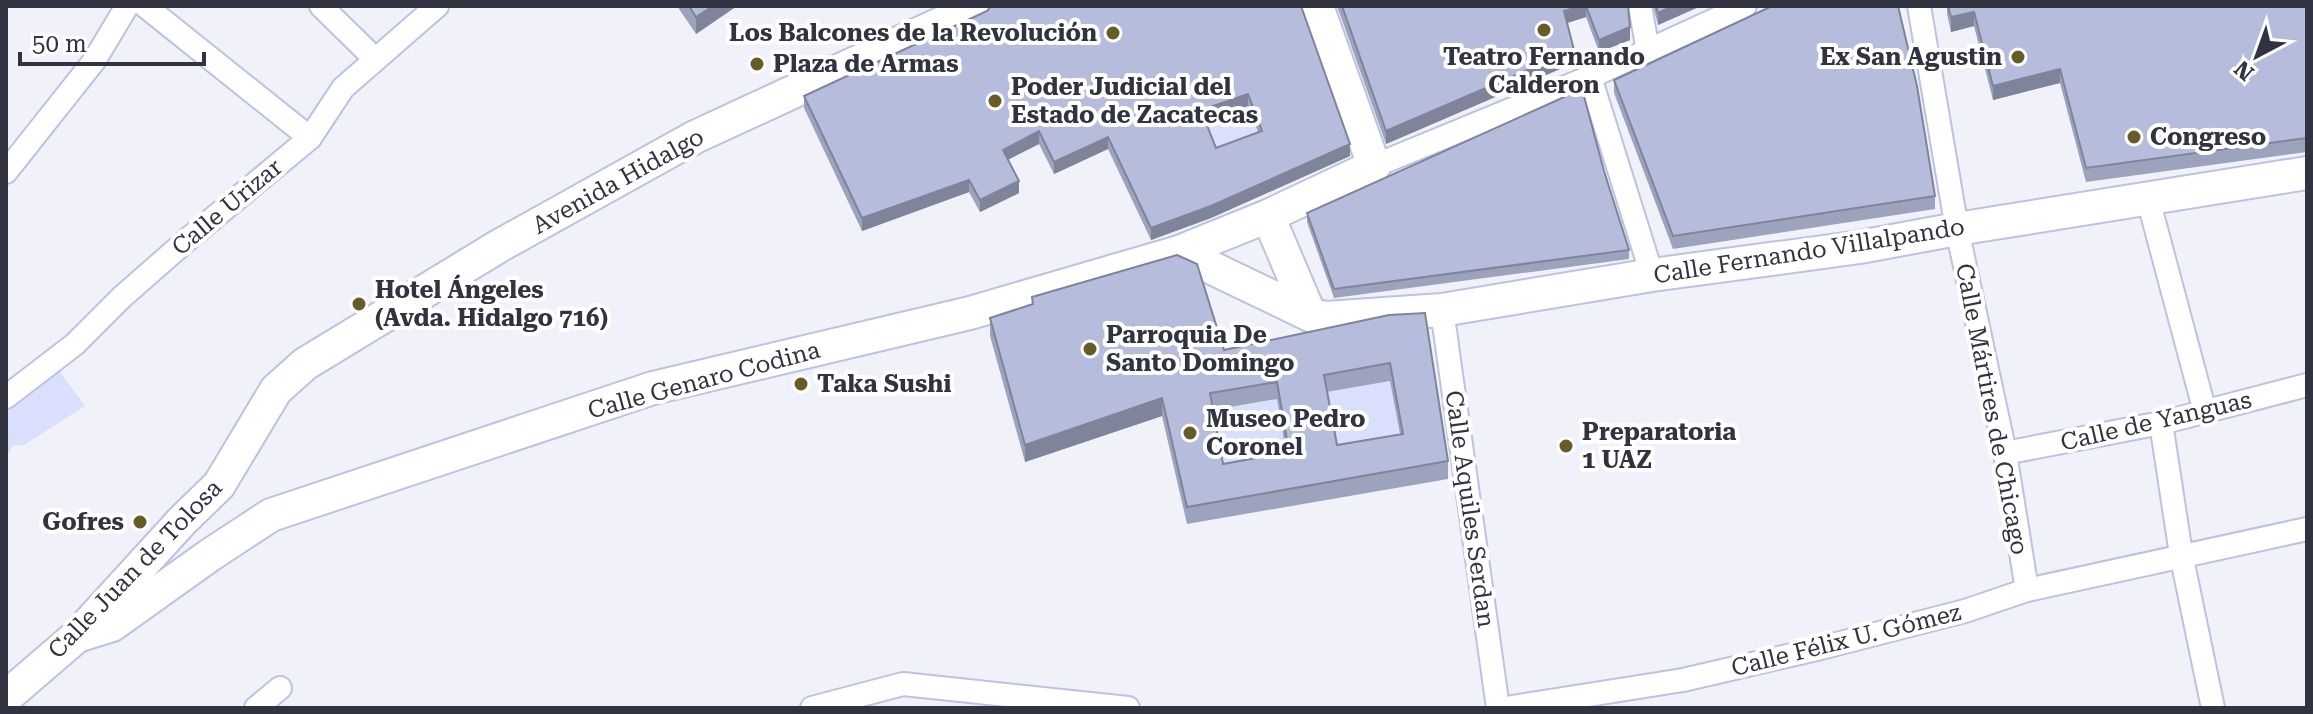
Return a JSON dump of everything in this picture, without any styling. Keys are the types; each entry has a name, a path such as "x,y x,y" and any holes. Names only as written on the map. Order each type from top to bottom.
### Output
{"street":[{"path":"6,172 94,61 127,6"},
{"path":"145,6 310,138"},
{"path":"321,6 374,58"},
{"name":"Calle Urizar","path":"6,397 75,344 122,297 310,138 343,88 437,6"},
{"name":"Avenida Hidalgo","path":"276,390 305,364 499,246 682,144 979,6"},
{"path":"1317,6 1374,166 1590,77 1745,6"},
{"path":"1640,6 1648,51"},
{"name":"Calle Mártires de Chicago","path":"1919,6 1957,229 2005,453 2027,590"},
{"path":"1590,77 1652,275"},
{"name":"Calle Genaro Codina","path":"77,636 112,625 271,515 653,388 970,313 1179,252 1268,216 1374,166"},
{"name":"Calle Fernando Villalpando","path":"1310,315 1326,318 1442,310 1652,275 1860,247 2307,173"},
{"path":"2148,199 2205,412"},
{"path":"1268,216 1310,315"},
{"path":"1179,252 1310,315"},
{"name":"Calle Aquiles Serdan","path":"1442,310 1498,708"},
{"name":"Calle de Yanguas","path":"2005,453 2161,423 2307,385"},
{"name":"Calle Juan de Tolosa","path":"6,697 77,636 219,485 276,390"},
{"path":"2161,423 2181,554 2213,708"},
{"name":"Calle Félix U. Gómez","path":"1506,708 1683,680 1965,611 2027,590 2307,529"},
{"path":"812,708 903,684 1128,708"},
{"path":"256,708 280,688"}],"shaded area":[{"path":"1248,106 1255,124 1275,144 1216,160 1201,122"},
{"path":"49,357 85,406 24,445 14,445 6,456 6,392"},
{"path":"1390,381 1403,451 1337,463 1324,393"},
{"path":"1277,399 1289,470 1223,482 1210,411"}],"building":[{"path":"689,6 713,6 696,17"},
{"path":"991,6 1301,6 1350,144 1211,206 1151,228 1108,137 1054,162 1039,131 1003,150 1019,181 980,200 969,180 862,218 804,96 987,11","holes":["1248,94 1262,131 1216,148 1201,110"]},
{"path":"1342,6 1581,6 1564,11 1574,50 1386,131"},
{"path":"1586,6 1628,6 1630,27 1599,40"},
{"path":"1656,6 1673,6 1658,13"},
{"path":"1772,6 1898,6 1917,86 1935,196 1673,236 1614,80"},
{"path":"1948,6 2307,6 2307,138 2086,168 2060,69 1993,86 1974,12 1951,17"},
{"path":"1582,89 1629,250 1334,289 1307,213"},
{"path":"1177,255 1197,264 1224,350 1389,315 1425,313 1448,461 1187,507 1162,398 1025,445 990,318 1033,304 1032,297","holes":["1390,363 1403,434 1337,445 1324,375","1277,382 1289,452 1223,464 1210,393"]}],"place":[{"name":"Teatro Fernando Calderon","path":"1544,30"},
{"name":"Los Balcones de la Revolución","path":"1113,33"},
{"name":"Ex San Agustin","path":"2018,57"},
{"name":"Plaza de Armas","path":"757,64"},
{"name":"Poder Judicial del Estado de Zacatecas","path":"995,101"},
{"name":"Congreso","path":"2134,137"},
{"name":"Hotel Ángeles (Avda. Hidalgo 716)","path":"359,304"},
{"name":"Parroquia De Santo Domingo","path":"1090,349"},
{"name":"Taka Sushi","path":"801,384"},
{"name":"Museo Pedro Coronel","path":"1190,433"},
{"name":"Preparatoria 1 UAZ","path":"1566,446"},
{"name":"Gofres","path":"140,522"}]}
